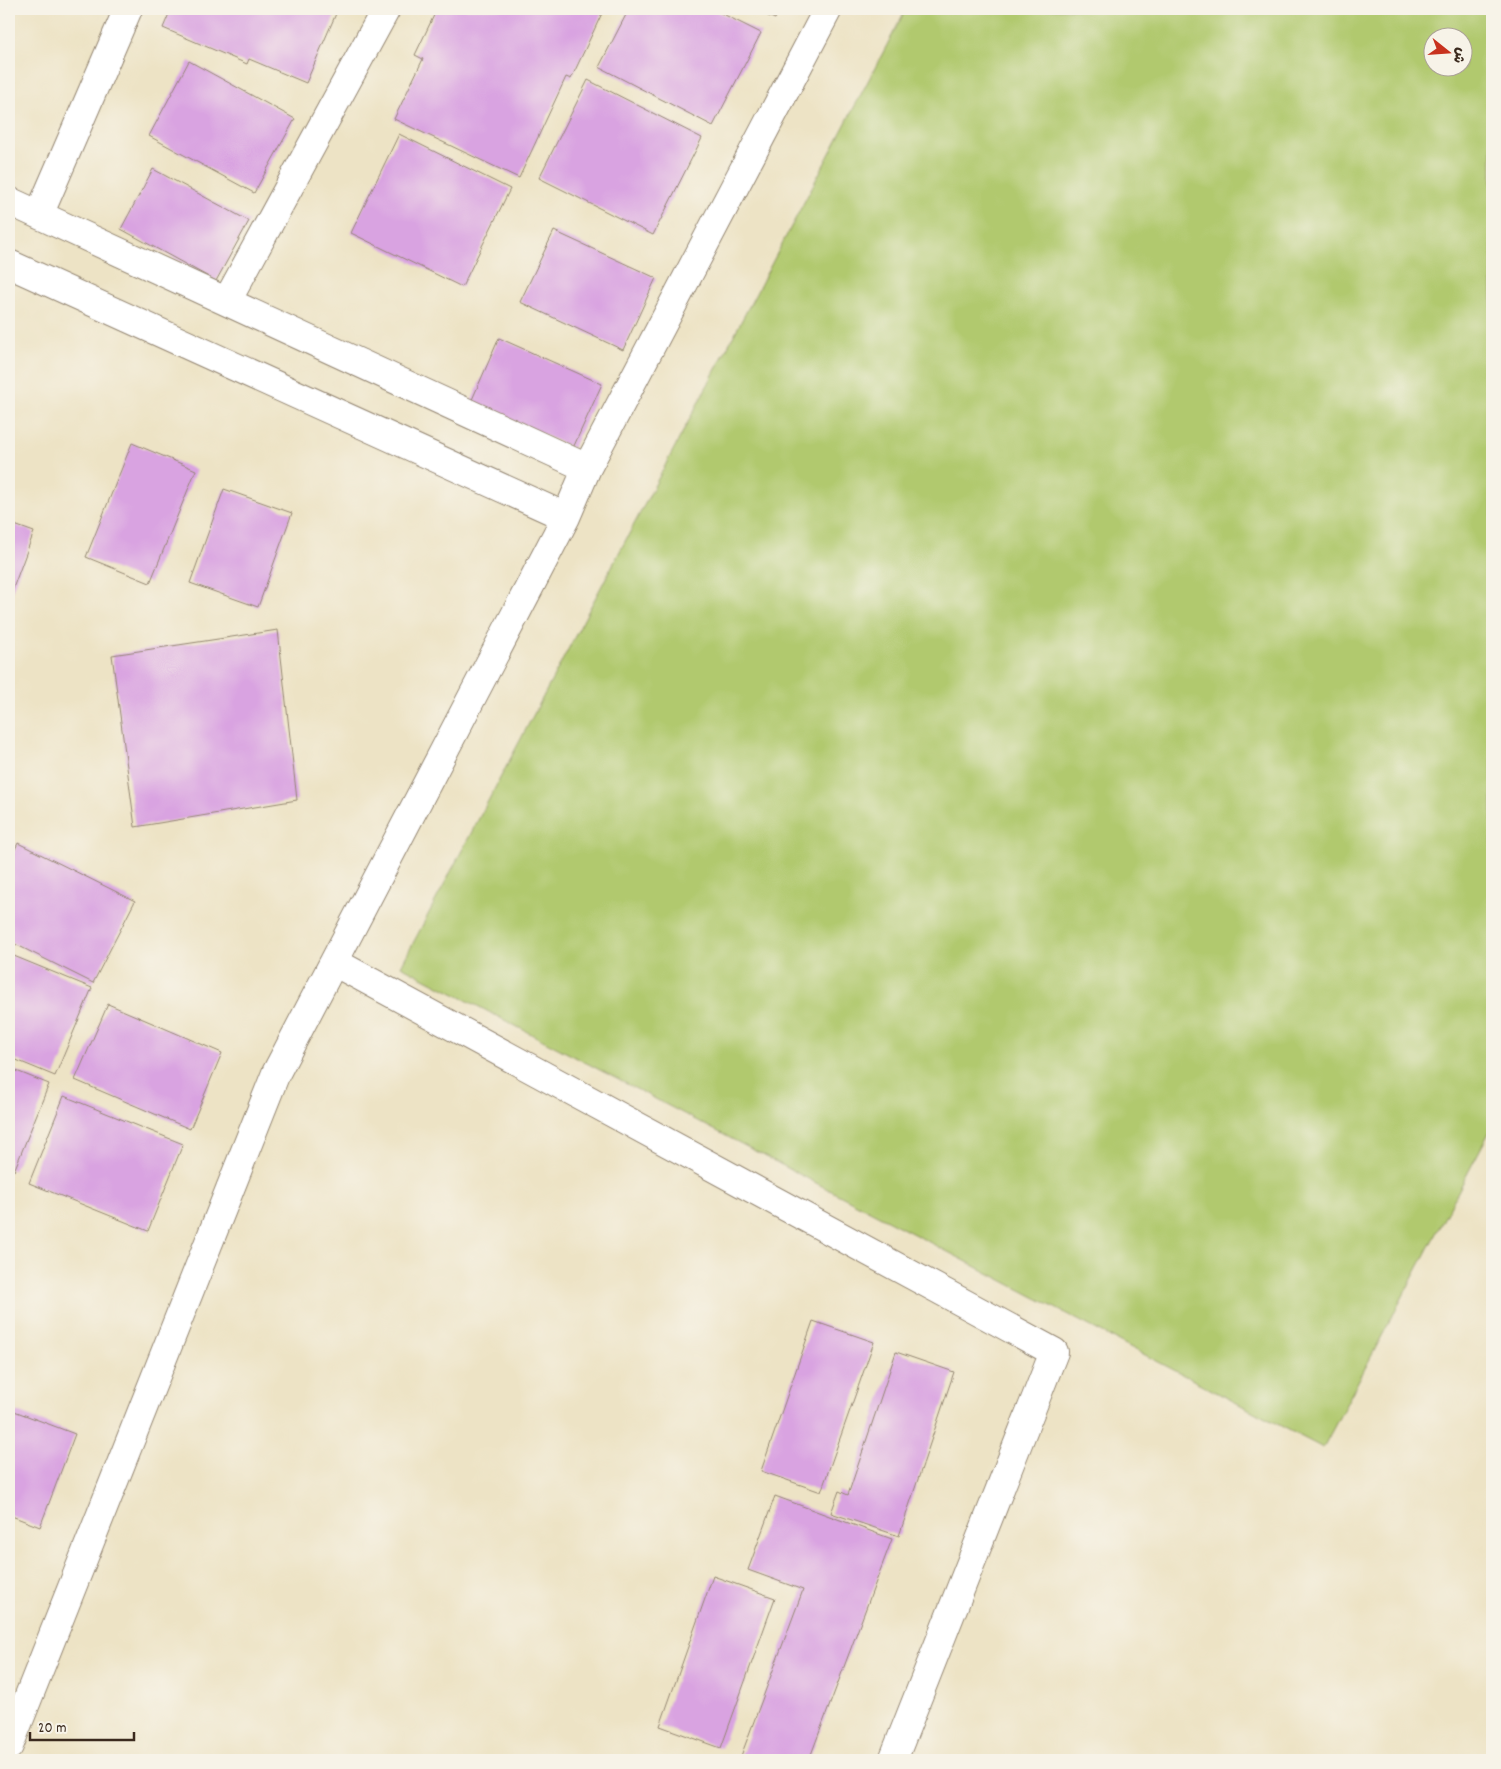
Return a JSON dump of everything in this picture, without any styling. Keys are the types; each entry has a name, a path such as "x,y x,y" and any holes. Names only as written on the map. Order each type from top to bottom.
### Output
{"street":[{"path":"39,215 128,9"},
{"path":"227,302 386,9"},
{"path":"10,1738 276,1073 566,517 587,468 828,9"},
{"path":"9,201 587,468"},
{"path":"9,264 566,517"},
{"path":"334,962 1054,1352 893,1760"}],"green space":[{"path":"906,9 1492,9 1492,1127 1323,1448 401,966"}],"building":[{"path":"171,9 338,9 306,83 249,59 247,64 163,28"},
{"path":"437,9 604,9 571,79 566,77 519,178 394,119 423,59 415,55"},
{"path":"629,9 713,9 761,33 713,126 599,67"},
{"path":"752,9 780,9 775,19"},
{"path":"189,61 295,119 254,193 149,136"},
{"path":"588,80 702,138 653,235 539,178"},
{"path":"399,134 510,189 462,287 351,233"},
{"path":"153,169 249,221 216,281 121,229"},
{"path":"554,231 656,278 623,350 520,302"},
{"path":"499,338 602,384 573,448 471,402"},
{"path":"132,443 196,470 150,583 86,557"},
{"path":"224,489 292,513 258,607 190,583"},
{"path":"9,523 34,532 9,599"},
{"path":"278,630 297,800 135,827 112,655"},
{"path":"18,843 135,901 93,983 9,941 9,862"},
{"path":"9,954 92,988 55,1076 9,1057"},
{"path":"108,1004 222,1053 190,1129 75,1080"},
{"path":"9,1068 49,1084 14,1171 9,1168"},
{"path":"64,1096 183,1144 148,1231 29,1183"},
{"path":"813,1321 874,1342 821,1492 761,1471"},
{"path":"896,1352 954,1372 899,1536 831,1513 839,1491 848,1495"},
{"path":"9,1409 75,1434 40,1527 9,1515"},
{"path":"775,1496 892,1539 809,1760 754,1760 741,1756 803,1590 748,1570"},
{"path":"713,1576 775,1598 721,1748 660,1726"}]}
